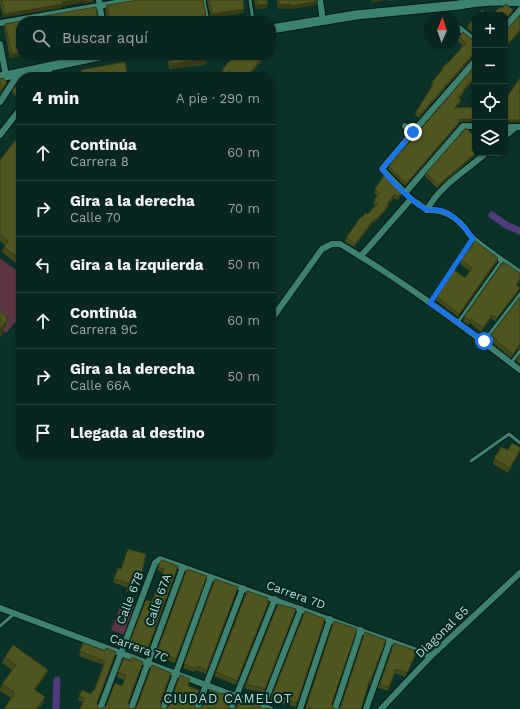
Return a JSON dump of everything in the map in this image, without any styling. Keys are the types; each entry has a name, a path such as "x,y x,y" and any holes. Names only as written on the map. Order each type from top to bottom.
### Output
{"main road":[{"path":"276,28 356,15 494,0 517,1"},
{"path":"24,72 82,60"},
{"path":"3,76 16,74"}],"street":[{"path":"35,16 100,3 133,0"},
{"path":"320,0 323,21"},
{"path":"456,0 472,2"},
{"path":"100,3 101,16"},
{"path":"508,24 520,10"},
{"path":"0,23 16,20"},
{"path":"460,29 472,39"},
{"path":"0,44 3,76"},
{"path":"472,64 382,169 410,199 427,210 437,210 450,215 465,228 473,238 520,273"},
{"path":"48,72 52,67"},
{"path":"0,102 16,78"},
{"path":"0,135 16,114"},
{"path":"405,126 413,132"},
{"path":"405,193 463,126 472,126"},
{"path":"508,134 518,127"},
{"path":"427,210 432,199 439,192 482,156"},
{"path":"361,256 410,199"},
{"path":"276,313 322,249 332,244 340,244 361,256 430,303 484,341 520,370"},
{"name":"Carrera 7D","path":"155,563 158,559 162,559 431,656"},
{"name":"Calle 67B","path":"100,709 155,563"},
{"name":"Calle 67A","path":"131,709 182,567"},
{"name":"Diagonal 65","path":"381,709 431,656 520,573"},
{"path":"163,709 211,577"},
{"path":"197,709 243,588"},
{"path":"230,709 275,599"},
{"name":"Carrera 7C","path":"0,608 235,696 262,708 270,709"},
{"path":"262,708 301,609"},
{"path":"300,709 330,619"},
{"path":"335,709 361,630"},
{"path":"366,709 390,641"}],"lane":[{"path":"204,0 207,16"},
{"path":"250,0 252,16"},
{"path":"430,303 473,238"},
{"path":"457,323 502,260"},
{"path":"484,341 520,294"},
{"path":"511,363 520,351"},
{"path":"471,462 509,434 520,443"},
{"path":"0,626 14,614"}],"shaded area":[{"path":"0,258 16,270 16,321 6,333 0,328"},
{"path":"122,602 136,607 125,635 111,630"}],"building":[{"path":"2,0 75,0 62,2 63,4 4,14"},
{"path":"138,0 203,0 206,15 109,16 107,5"},
{"path":"209,0 243,0 244,9 212,14"},
{"path":"256,0 267,0 268,4 257,5"},
{"path":"279,0 318,1 292,6 291,4 279,5"},
{"path":"506,4 513,10 508,16 508,12 495,12 500,7 502,8"},
{"path":"96,7 97,16 45,16"},
{"path":"520,15 520,30 508,44 508,27"},
{"path":"472,21 472,28 468,25"},
{"path":"16,22 16,53 12,54 5,24"},
{"path":"463,32 472,39 472,55 420,115 416,112 434,83 432,82 443,69 442,68 466,43 460,38"},
{"path":"171,60 200,60 171,64"},
{"path":"231,60 261,60 250,72 224,72 222,70"},
{"path":"125,62 127,72 81,72 81,70"},
{"path":"472,69 472,80 463,90 464,91 458,98 461,100 454,108 472,107 472,119 458,120 460,121 406,184 389,166"},
{"path":"3,78 7,82 0,92 0,79"},
{"path":"520,78 520,120 508,120 508,96"},
{"path":"16,86 16,94 12,91"},
{"path":"466,128 472,134 472,156 438,185 426,173"},
{"path":"16,139 16,256 4,247 8,241 0,234 0,160"},
{"path":"385,174 403,192 398,197 395,194 387,204 389,205 377,219 375,218 355,244 346,238 360,218 366,213 368,214 378,203 374,200 379,194 375,189"},
{"path":"475,241 498,258 459,314 437,297 454,270 465,278 472,268 461,260"},
{"path":"503,262 520,273 520,279 516,285 520,288 497,318 492,315 483,328 471,319 470,321 464,317"},
{"path":"520,297 520,345 513,354 496,341 497,340 491,335"},
{"path":"0,311 7,316 6,318 8,319 0,329"},
{"path":"512,443 520,447 520,450 510,468 494,459 501,447 508,450"},
{"path":"128,549 146,554 142,572 134,591 127,588 129,584 114,579 118,568 121,569"},
{"path":"162,560 178,566 147,651 135,646 136,644 130,641 146,600 152,602 164,569 158,567"},
{"path":"187,569 207,576 176,659 157,652"},
{"path":"215,579 238,587 207,670 197,666 196,669 184,664"},
{"path":"247,591 268,598 267,600 269,601 237,681 216,672"},
{"path":"278,604 296,609 265,689 246,684"},
{"path":"305,611 325,619 297,703 272,696"},
{"path":"334,621 357,629 332,703 332,706 335,709 313,709 306,707"},
{"path":"365,632 386,640 371,680 370,679 361,709 338,709 341,706"},
{"path":"83,643 105,651 106,648 116,652 97,703 100,709 80,709 85,698 79,696 82,690 91,694 93,690 94,691 105,661 80,651"},
{"path":"394,643 417,651 407,673 396,669 389,687 380,684"},
{"path":"13,645 48,670 34,689 45,697 36,709 4,709 15,693 2,684 16,665 5,657"},
{"path":"132,657 143,662 128,703 131,709 100,709 106,706 115,683 122,686 126,675 118,672 124,658 130,661"},
{"path":"152,665 171,673 160,703 163,709 131,709 137,706"},
{"path":"180,675 190,679 188,686 199,690 194,703 197,709 163,709 169,706"},
{"path":"210,690 231,696 228,705 231,709 197,709 203,706"},
{"path":"241,698 259,705 262,709 231,709 236,708"}],"waterway":[{"path":"492,215 506,225 520,231"},
{"path":"56,709 57,680"}],"district":[{"name":"CIUDAD CAMELOT","path":"228,698"}],"route":[{"path":"413,132 382,169 410,199 427,210 446,212 455,218 473,238 430,303 484,341"}]}
